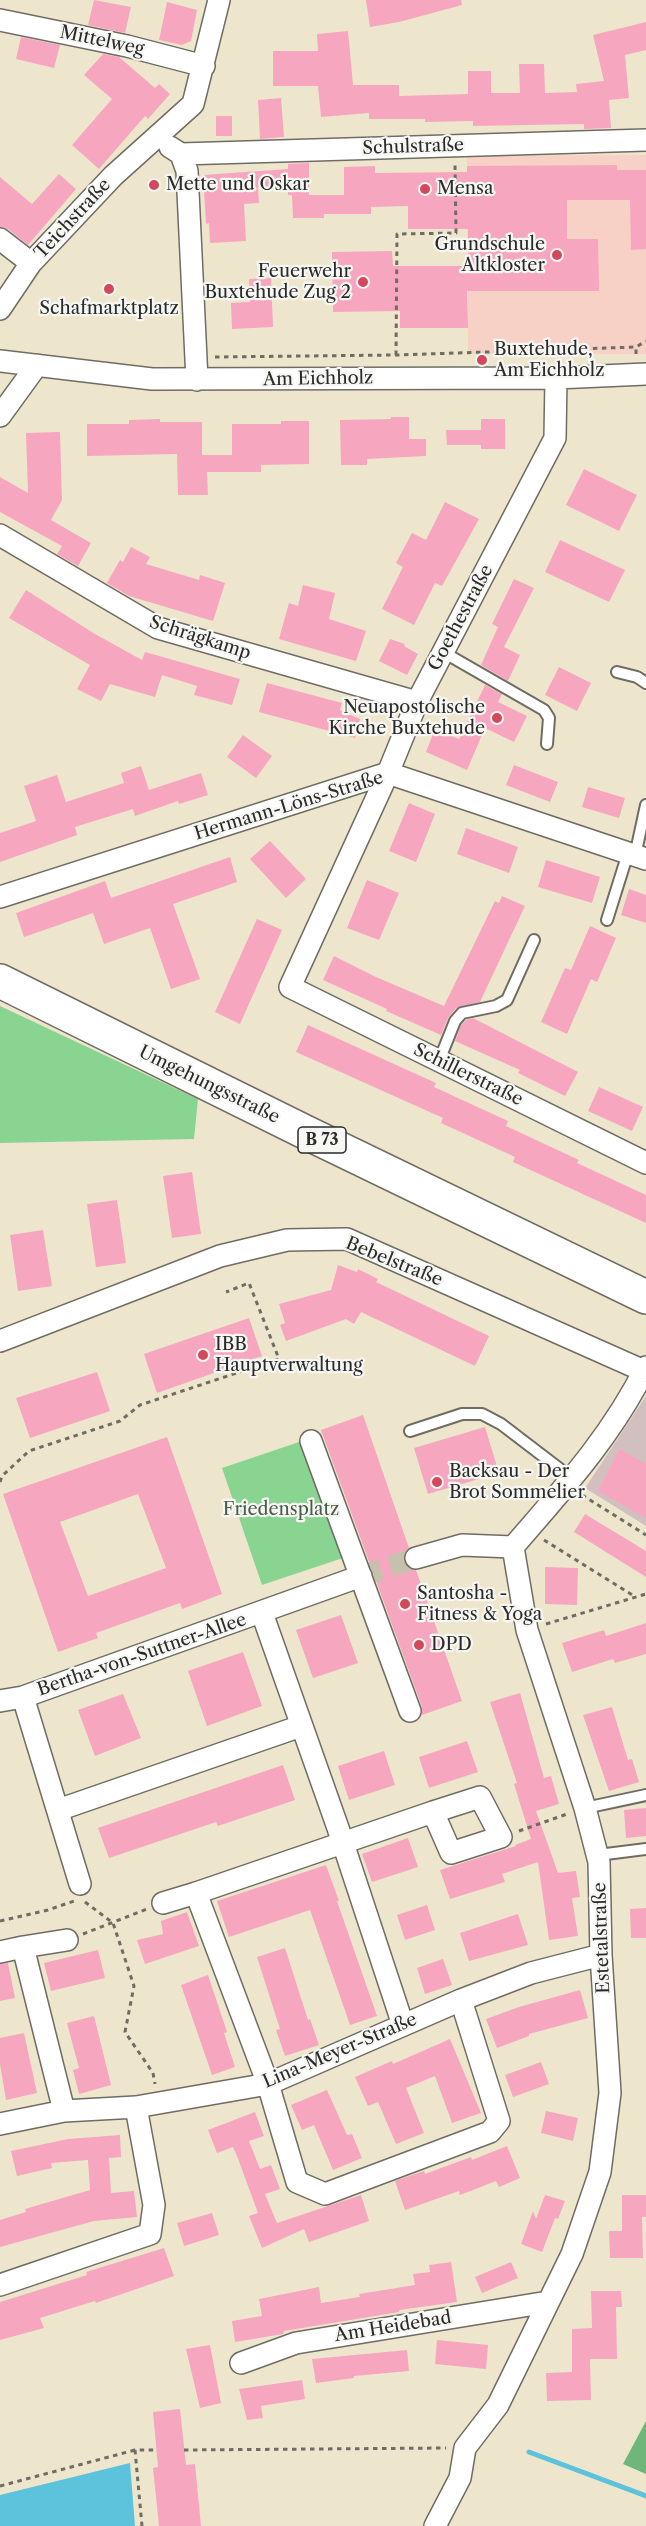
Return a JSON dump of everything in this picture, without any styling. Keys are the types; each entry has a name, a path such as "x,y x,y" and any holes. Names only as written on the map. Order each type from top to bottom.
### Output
{"main road":[{"name":"Umgehungsstraße","path":"0,981 646,1297"}],"street":[{"name":"Teichstraße","path":"0,309 31,263 113,176 193,104 219,0"},
{"name":"Mittelweg","path":"0,20 127,46 204,66"},
{"path":"157,138 181,154 188,171 197,380"},
{"name":"Schulstraße","path":"181,154 646,140"},
{"path":"0,239 31,263"},
{"name":"Am Eichholz","path":"0,361 152,379 197,380 556,378 643,373"},
{"path":"0,417 37,365"},
{"name":"Goethestraße","path":"290,987 388,773 417,702 555,438 556,378"},
{"name":"Schrägkamp","path":"0,535 158,628 417,702"},
{"name":"Hermann-Löns-Straße","path":"0,897 388,773 637,856"},
{"name":"Schillerstraße","path":"290,987 646,1163"},
{"name":"Bebelstraße","path":"0,1341 220,1256 287,1240 347,1239 645,1369"},
{"path":"416,1558 462,1545 513,1547 602,1443 645,1369"},
{"path":"311,1441 410,1711"},
{"name":"Estetalstraße","path":"435,2526 460,2478 465,2448 498,2405 572,2254 600,2172 610,2093 601,1955 598,1856 585,1808 527,1630 513,1547"},
{"name":"Bertha-von-Suttner-Allee","path":"0,1701 23,1696 360,1575"},
{"name":"Bertha-von-Suttner-Allee","path":"262,1612 403,2025"},
{"name":"Bertha-von-Suttner-Allee","path":"23,1696 80,1884"},
{"path":"58,1810 301,1726"},
{"path":"162,1903 343,1844 433,1812 480,1797 501,1837 451,1853 433,1812"},
{"path":"196,1893 268,2084 297,2182 325,2194 490,2132 499,2121 461,2000"},
{"path":"0,1952 68,1940"},
{"path":"23,1947 64,2111"},
{"name":"Lina-Meyer-Straße","path":"0,2124 64,2111 136,2107 268,2084 461,2000 531,1973 601,1955"},
{"path":"0,2285 150,2234 154,2205 136,2107"},
{"name":"Am Heidebad","path":"241,2363 296,2343 548,2302"}],"lane":[{"path":"443,652 544,710 549,718 547,744"},
{"path":"617,672 637,677 646,683"},
{"path":"607,920 637,856 646,805"},
{"path":"439,1061 455,1021 462,1013 496,1006 507,1000 534,940"},
{"path":"410,1431 462,1414 482,1414 501,1424 570,1483"},
{"path":"585,1808 646,1795"},
{"path":"598,1856 646,1849"}],"path":[{"path":"396,355 397,234 456,233 455,146"},
{"path":"196,357 396,355 636,347"},
{"path":"0,1482 2,1476 29,1451 120,1421 140,1405 279,1359 249,1283 226,1292"},
{"path":"570,1483 646,1534"},
{"path":"528,1529 634,1596"},
{"path":"527,1630 646,1594"},
{"path":"501,1837 585,1808"},
{"path":"0,1921 48,1910 81,1899 113,1923 134,1986 124,2032 153,2073 159,2103"},
{"path":"68,1940 162,1903"},
{"path":"184,2450 465,2448"},
{"path":"135,2450 142,2526"},
{"path":"0,2486 135,2450 157,2450"}],"shaded area":[{"name":"Grundschule Altkloster","path":"646,155 646,354 468,354 467,156"},
{"path":"646,1396 646,1526 585,1488"}],"green space":[{"path":"0,1006 198,1099 194,1139 0,1143"},
{"name":"Friedensplatz","path":"302,1441 343,1558 262,1585 222,1468"},
{"path":"646,2421 646,2474 623,2464"}],"water":[{"path":"130,2463 135,2526 0,2526 0,2495"}],"building":[{"path":"94,0 131,7 125,33 88,25"},
{"path":"366,0 461,0 462,5 399,22 370,27"},
{"path":"167,2 197,10 191,41 182,45 159,40"},
{"path":"646,22 646,50 625,55 629,98 609,100 611,128 584,129 584,124 473,126 473,121 425,122 425,119 369,119 369,113 321,117 318,86 273,86 273,51 318,51 317,34 348,31 353,85 399,85 399,96 468,94 468,71 491,71 491,93 520,93 519,64 544,64 545,93 577,92 576,84 604,81 593,35"},
{"path":"21,37 60,45 54,68 16,59"},
{"path":"103,54 119,57 155,88 159,84 170,94 148,119 145,116 99,169 72,145 112,99 84,75"},
{"path":"281,98 284,137 260,139 258,100"},
{"path":"216,116 232,116 232,136 216,136"},
{"path":"309,163 309,195 344,195 344,167 375,166 375,173 467,172 467,166 617,165 617,170 646,170 646,249 631,250 630,200 567,200 567,239 598,239 599,291 467,291 468,328 400,328 400,311 333,312 332,252 392,251 393,266 468,266 468,229 408,229 408,206 371,207 371,214 324,214 324,218 293,218 292,195 288,195 288,186 258,187 259,203 244,204 246,241 210,243 209,223 206,224 203,175 288,169 288,164"},
{"path":"59,174 76,189 28,245 8,229 0,227 0,177 32,204"},
{"path":"271,278 273,327 232,329 231,303 250,302 249,279"},
{"path":"391,417 409,417 409,439 426,439 426,456 367,459 367,465 341,465 340,420 391,419"},
{"path":"160,419 160,422 202,422 202,455 232,455 232,424 281,424 281,421 309,421 309,464 261,465 261,472 207,472 208,495 178,495 177,454 87,456 87,424 129,424 129,420"},
{"path":"481,419 505,419 505,449 481,449 481,445 447,445 446,430 481,430"},
{"path":"60,432 62,500 51,520 91,543 78,566 57,554 62,546 0,512 0,477 28,493 26,433"},
{"path":"584,469 637,495 619,531 566,505"},
{"path":"445,502 479,519 442,586 435,583 414,625 382,609 403,567 396,563 412,533 426,540"},
{"path":"560,540 625,570 609,602 545,572"},
{"path":"131,547 150,557 146,564 199,580 200,575 225,583 213,621 129,596 107,583 120,560 123,562"},
{"path":"514,579 534,588 504,647 520,655 508,681 481,665 498,627 492,624"},
{"path":"303,585 335,593 329,619 366,631 356,661 279,639 289,603 298,606"},
{"path":"26,590 95,634 142,660 145,652 240,679 232,705 194,695 197,686 162,675 155,697 110,684 101,701 77,689 90,665 9,618"},
{"path":"390,639 405,644 404,646 418,654 407,675 379,661"},
{"path":"559,667 591,683 577,711 545,695"},
{"path":"267,683 342,703 340,710 360,719 355,738 259,712"},
{"path":"485,685 502,694 498,702 527,716 514,742 485,728 467,770 426,752 435,729 459,739"},
{"path":"243,735 272,756 256,778 227,757"},
{"path":"514,765 558,782 550,802 506,785"},
{"path":"141,766 149,790 201,773 208,795 179,804 178,801 135,816 133,809 75,827 77,835 0,862 0,833 36,821 24,786 57,775 66,802 124,783 121,773"},
{"path":"588,787 625,798 619,818 582,807"},
{"path":"409,803 435,814 416,862 389,851"},
{"path":"466,828 518,847 509,873 457,854"},
{"path":"270,841 306,879 286,898 250,859"},
{"path":"230,857 237,882 173,904 200,979 171,989 150,928 104,944 93,913 24,937 16,913 105,881 111,898"},
{"path":"546,860 600,877 592,903 538,887"},
{"path":"367,880 399,893 379,940 347,928"},
{"path":"629,889 646,895 646,923 621,915"},
{"path":"502,896 525,906 480,1002 456,1008 448,1018 441,1035 323,980 334,956 444,1006 495,901 499,903"},
{"path":"257,919 282,930 240,1024 215,1012"},
{"path":"590,926 616,938 597,982 591,979 567,1034 541,1022 565,968 571,970"},
{"path":"473,1018 578,1072 565,1096 518,1073 520,1070 455,1041 461,1025"},
{"path":"308,1025 436,1083 434,1087 508,1121 506,1126 579,1160 577,1163 646,1195 646,1223 513,1162 515,1157 441,1123 443,1118 296,1052"},
{"path":"599,1087 643,1107 632,1131 588,1111"},
{"path":"192,1172 201,1234 172,1238 163,1176"},
{"path":"117,1200 126,1263 96,1267 87,1204"},
{"path":"43,1230 52,1286 18,1291 10,1235"},
{"path":"338,1265 357,1272 358,1269 378,1279 376,1282 489,1336 475,1366 361,1312 354,1324 346,1319 286,1341 280,1325 285,1323 279,1304 331,1290"},
{"name":"IBB Hauptverwaltung","path":"249,1318 262,1356 157,1393 144,1354"},
{"path":"97,1372 110,1411 30,1438 16,1398"},
{"path":"363,1415 409,1548 404,1554 404,1562 408,1567 416,1570 462,1701 422,1715 422,1707 321,1430"},
{"path":"485,1427 499,1473 428,1494 414,1448"},
{"path":"167,1437 222,1594 182,1609 180,1603 96,1633 98,1638 58,1652 3,1494","holes":["138,1494 166,1568 88,1596 60,1522"]},
{"path":"619,1449 646,1464 646,1518 598,1491"},
{"path":"585,1514 646,1551 646,1577 574,1532"},
{"path":"545,1567 578,1568 577,1605 545,1604"},
{"path":"341,1615 358,1663 313,1678 296,1630"},
{"path":"646,1623 646,1654 615,1663 613,1659 572,1672 562,1643 604,1630 606,1636"},
{"path":"243,1652 262,1706 207,1726 188,1671"},
{"path":"520,1693 544,1778 551,1776 559,1804 536,1811 558,1873 576,1871 580,1897 572,1898 578,1936 549,1940 538,1862 502,1874 505,1882 450,1899 440,1870 531,1839 514,1784 517,1783 490,1702"},
{"path":"123,1694 141,1738 95,1756 78,1710"},
{"path":"612,1707 628,1760 632,1759 639,1782 609,1791 583,1715"},
{"path":"467,1741 478,1772 429,1788 419,1757"},
{"path":"384,1751 395,1785 349,1800 338,1766"},
{"path":"283,1765 295,1800 218,1826 216,1822 109,1858 98,1828"},
{"path":"646,1808 646,1836 626,1838 624,1810"},
{"path":"408,1838 418,1867 372,1882 362,1854"},
{"path":"326,1865 377,2016 350,2025 310,1910 229,1937 217,1901"},
{"path":"427,1905 435,1930 405,1940 397,1915"},
{"path":"646,1908 646,1938 631,1938 630,1909"},
{"path":"187,1912 199,1946 145,1964 137,1940 163,1934 161,1921"},
{"path":"518,1914 528,1945 469,1961 460,1933"},
{"path":"285,1948 308,2020 310,2019 319,2045 285,2056 276,2030 280,2029 257,1957"},
{"path":"98,1950 105,1978 51,1991 44,1963"},
{"path":"443,1959 452,1985 425,1994 417,1968"},
{"path":"8,1963 15,1998 0,2001 0,1964"},
{"path":"208,1975 227,2032 224,2033 235,2067 212,2075 181,1985"},
{"path":"580,1990 588,2018 529,2034 529,2036 497,2048 486,2019"},
{"path":"94,2016 111,2085 79,2094 73,2070 79,2068 67,2023"},
{"path":"24,2033 37,2093 6,2100 0,2064 0,2038"},
{"path":"450,2039 481,2113 452,2123 435,2076 406,2088 424,2133 396,2144 378,2102 368,2106 355,2077 392,2061 393,2064"},
{"path":"541,2062 549,2084 513,2097 505,2075"},
{"path":"327,2090 347,2135 352,2134 362,2158 333,2170 314,2125 302,2130 291,2105"},
{"path":"546,2111 578,2118 573,2141 541,2133"},
{"path":"255,2112 264,2136 249,2141 260,2169 271,2165 280,2189 265,2194 277,2223 361,2195 369,2221 309,2242 304,2229 262,2248 249,2216 258,2213 233,2147 217,2153 208,2130"},
{"path":"120,2135 121,2157 109,2158 111,2193 134,2191 137,2217 94,2221 0,2247 0,2220 26,2212 25,2209 90,2190 88,2160 51,2163 52,2168 17,2176 11,2151 68,2139"},
{"path":"507,2146 520,2178 499,2187 496,2181 460,2195 459,2191 405,2210 395,2181 424,2171 425,2174 471,2157 472,2160"},
{"path":"545,2195 565,2201 558,2219 555,2218 542,2252 521,2244 533,2211 536,2219"},
{"path":"622,2195 646,2195 646,2217 642,2217 643,2258 610,2258 609,2231 622,2231"},
{"path":"212,2213 219,2235 184,2246 177,2223"},
{"path":"164,2248 174,2276 96,2303 95,2301 40,2318 44,2328 0,2340 0,2302"},
{"path":"451,2262 457,2302 399,2310 399,2312 284,2331 283,2334 235,2342 232,2321 262,2316 259,2299 319,2287 321,2303 360,2297 359,2294 415,2285 413,2274 430,2272 429,2265"},
{"path":"511,2262 518,2278 482,2293 475,2277"},
{"path":"591,2291 621,2291 622,2307 616,2307 617,2359 590,2359 591,2400 547,2401 546,2373 572,2372 572,2329 592,2328"},
{"path":"437,2340 488,2345 486,2369 435,2364"},
{"path":"210,2345 221,2403 200,2408 186,2349"},
{"path":"407,2350 409,2371 354,2376 354,2378 316,2383 312,2359"},
{"path":"302,2380 305,2399 261,2406 263,2418 247,2420 239,2389"},
{"path":"180,2409 186,2465 195,2464 201,2526 159,2526 153,2468 158,2467 153,2412"}],"waterway":[{"path":"529,2452 646,2496"}],"tunnel":[{"path":"361,1576 416,1558"}],"place":[{"name":"Mette und Oskar","path":"154,185"},
{"name":"Mensa","path":"425,189"},
{"name":"Grundschule Altkloster","path":"557,255"},
{"name":"Feuerwehr Buxtehude Zug 2","path":"363,282"},
{"name":"Schafmarktplatz","path":"109,289"},
{"name":"Buxtehude, Am Eichholz","path":"482,360"},
{"name":"Neuapostolische Kirche Buxtehude","path":"497,718"},
{"name":"IBB Hauptverwaltung","path":"203,1355"},
{"name":"Backsau - Der Brot Sommelier","path":"437,1482"},
{"name":"Santosha - Fitness & Yoga","path":"405,1604"},
{"name":"DPD","path":"419,1645"}]}
